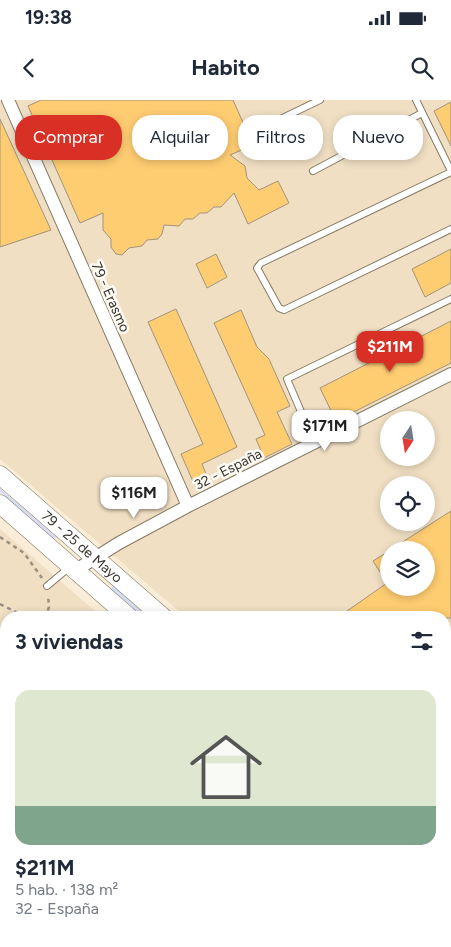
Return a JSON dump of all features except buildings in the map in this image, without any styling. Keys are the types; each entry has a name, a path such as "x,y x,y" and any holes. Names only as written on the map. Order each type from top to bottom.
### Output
{"main road":[{"name":"79 - 25 de Mayo","path":"0,475 156,611"},
{"name":"79 - 25 de Mayo","path":"0,504 122,611"}],"street":[{"name":"79 - Erasmo","path":"8,100 188,506"},
{"name":"32 - España","path":"76,570 96,559 118,543 188,506 451,374"}],"lane":[{"path":"289,115 320,100"},
{"path":"416,100 451,172 261,263 257,268 279,308 284,310 451,229"},
{"path":"313,171 422,113"},
{"path":"314,442 287,379 451,299"},
{"path":"47,586 65,570 76,570"}],"path":[{"path":"0,537 24,554 47,586 49,607 48,611"},
{"path":"0,604 14,611"}],"shaded area":[{"path":"0,100 451,100 451,611 179,611 0,459"},
{"path":"0,488 56,537 54,539 0,492"},
{"path":"0,529 95,611 0,611"},
{"path":"113,585 143,611 137,611 111,589"}]}
